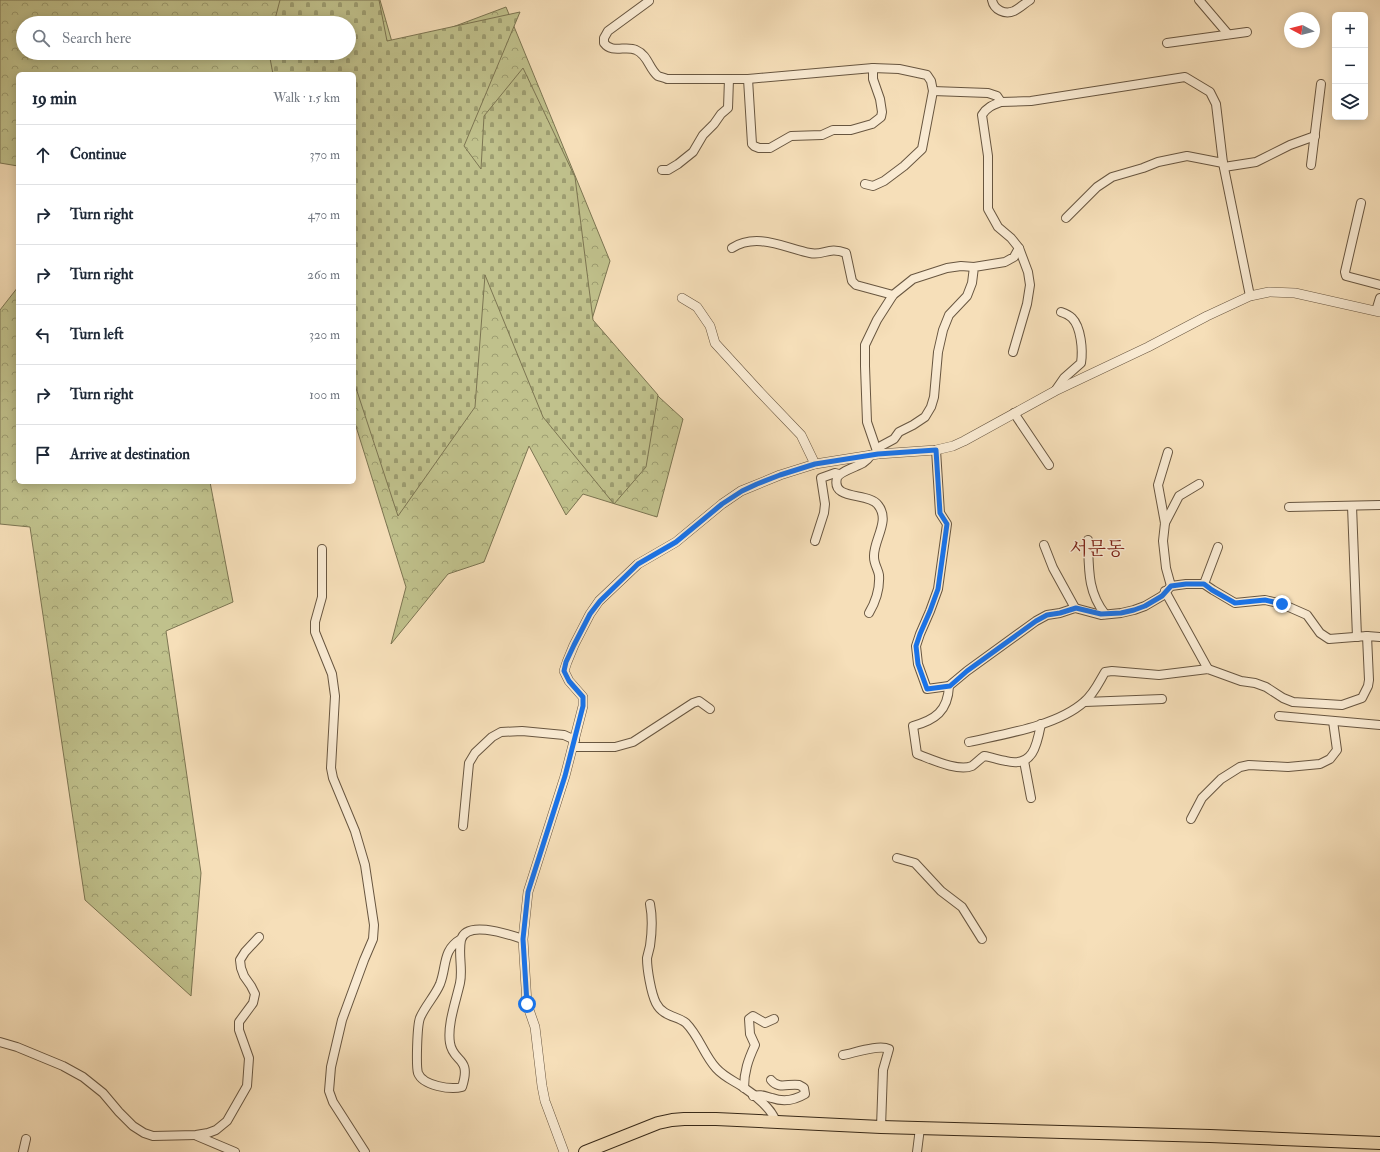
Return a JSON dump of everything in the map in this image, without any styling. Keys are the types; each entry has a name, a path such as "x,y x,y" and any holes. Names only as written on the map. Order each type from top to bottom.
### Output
{"main road":[{"path":"585,1152 658,1123 672,1120 716,1119 881,1127 1210,1136 1380,1143"}],"street":[{"path":"992,0 993,5 998,10 1013,12 1030,0"},
{"path":"1199,0 1228,34"},
{"path":"649,1 628,18 608,31 604,38 604,44 606,47 612,49 635,49 644,56 658,76 667,79 748,79 873,68 899,69 927,75 931,81 933,91 922,149 910,162 884,181 873,186 865,184"},
{"path":"1167,43 1247,32"},
{"path":"748,79 752,144 764,149 776,145 791,136 822,135 833,130 851,130 872,124 881,117 882,112 880,99 873,79 873,68"},
{"path":"1013,352 1027,304 1030,285 1028,272 1019,248 1011,238 998,228 988,209 988,156 982,115 991,106 1001,102 1031,100 1185,77 1210,92 1216,104 1224,165 1250,296"},
{"path":"662,170 668,170 693,152 703,134 714,124 720,114 728,108 729,79"},
{"path":"1311,165 1321,84"},
{"path":"933,91 988,93 996,96 1001,102"},
{"path":"1066,218 1097,187 1112,177 1158,162 1188,156 1224,165 1256,162 1290,145 1315,136"},
{"path":"1361,203 1345,272 1346,276 1380,285"},
{"path":"732,248 739,243 750,242 776,243 811,254 838,250 846,253 852,281 856,285 893,295"},
{"path":"874,454 867,422 865,345 877,320 893,295 913,279 947,268 961,266 974,268 1005,262 1014,257 1019,248"},
{"path":"815,541 824,508 822,478 835,473 839,474 862,464 881,446 894,439 900,432 924,417 931,407 934,397 938,352 942,330 949,315 967,296 972,282 974,268"},
{"path":"564,1152 545,1101 542,1086 535,1028 527,1004 523,939 528,892 565,776 583,706 583,697 569,681 564,671 566,662 590,614 600,601 638,564 676,542 717,508 742,491 780,475 815,464 874,454 936,450 953,446 1055,391 1250,296 1269,292 1295,293 1378,312 1380,298"},
{"path":"682,298 697,307 710,326 714,343 802,435 815,464"},
{"path":"1055,391 1057,386 1064,378 1082,363 1082,345 1073,318 1061,312"},
{"path":"1014,413 1049,465"},
{"path":"936,450 940,513 947,524 938,589 916,646 918,664 927,689 950,686 967,671 1036,621 1047,615 1076,608 1088,612 1105,614 1121,613 1145,606 1162,596 1168,588 1186,584 1204,584 1235,603 1265,600 1282,604 1307,616 1320,633 1329,639 1367,636 1380,637"},
{"path":"1168,452 1158,485 1165,523 1163,541 1168,588 1208,669"},
{"path":"839,474 837,480 838,488 842,492 868,498 876,502 881,510 882,526 874,556 879,575 878,593 874,605 869,613"},
{"path":"1165,523 1179,496 1199,484"},
{"path":"1289,507 1380,505"},
{"path":"1352,506 1357,637"},
{"path":"1088,540 1091,589 1095,599 1105,614"},
{"path":"1044,545 1053,568 1076,608"},
{"path":"1204,584 1218,547"},
{"path":"322,549 322,597 314,622 315,632 332,674 335,696 331,768 333,778 354,831 365,865 374,924 373,939 342,1020 331,1067 329,1091 332,1102 365,1152"},
{"path":"969,742 1055,720 1085,702 1098,686 1105,672 1112,671 1159,675 1208,669 1241,681 1255,683 1266,687 1283,698 1293,702 1342,705 1362,698 1368,686 1367,636"},
{"path":"950,686 948,699 944,708 925,723 913,726 917,754 955,767 964,768 973,765 984,756 1016,763 1024,761 1032,754 1037,745 1041,724"},
{"path":"1085,702 1162,699"},
{"path":"463,826 469,763 475,753 492,736 501,732 529,732 564,735 574,744 615,747 633,742 699,700 710,708"},
{"path":"1279,716 1380,725"},
{"path":"1191,819 1202,798 1221,779 1240,767 1248,765 1288,767 1320,764 1330,760 1337,750 1333,720"},
{"path":"1024,761 1032,798"},
{"path":"897,858 916,863 941,891 962,907 982,939"},
{"path":"650,904 653,921 647,957 648,970 656,1003 671,1017 685,1022 698,1039 716,1069 728,1079 744,1088 769,1109 774,1115 776,1122"},
{"path":"461,938 460,950 462,974 453,1012 450,1044 453,1052 463,1062 465,1072 462,1087 454,1089 427,1083 418,1073 417,1032 420,1018 440,984 445,959 455,942 466,933 483,929 523,939"},
{"path":"0,1042 17,1047 63,1066 83,1077 103,1092 119,1112 133,1126 144,1133 152,1136 208,1134 216,1130 227,1121 247,1086 249,1058 239,1030 240,1022 253,1003 254,994 240,968 240,960 245,952 259,937"},
{"path":"744,1088 744,1076 748,1059 755,1045 750,1034 749,1019 753,1016 765,1023 774,1019"},
{"path":"843,1054 872,1048 886,1047 889,1049 883,1070 881,1127"},
{"path":"753,1096 760,1094 782,1101 806,1094 804,1088 799,1085 779,1086 774,1084 771,1080"},
{"path":"917,1152 920,1128"},
{"path":"196,1135 234,1152"},
{"path":"23,1152 26,1138"}],"green space":[{"path":"0,0 380,0 394,49 506,7 610,261 588,332 683,419 657,517 583,494 566,515 529,446 484,562 448,574 391,644 406,587 356,426 356,72 16,72 16,166 0,163"},
{"path":"280,0 379,0 387,41 520,12 464,146 481,169 484,116 523,68 575,177 593,320 658,395 646,467 614,504 543,417 485,275 475,407 398,516 356,388 356,72 273,72 270,60 356,60 356,16 276,16"},
{"path":"16,290 16,484 210,484 233,602 166,631 201,873 191,996 85,900 30,527 0,524 0,310"}],"district":[{"name":"서문동","path":"1097,549"}],"route":[{"path":"527,1004 523,939 528,892 565,776 583,706 583,697 569,681 564,671 566,662 584,629 590,614 600,601 617,584 638,564 676,542 700,521 742,491 780,475 815,464 878,454 936,450 940,513 947,524 938,589 916,646 918,664 927,689 950,686 967,671 1036,621 1047,615 1076,608 1082,611 1101,614 1121,613 1145,606 1162,596 1171,586 1195,583 1204,584 1235,603 1265,600 1282,604"}]}
